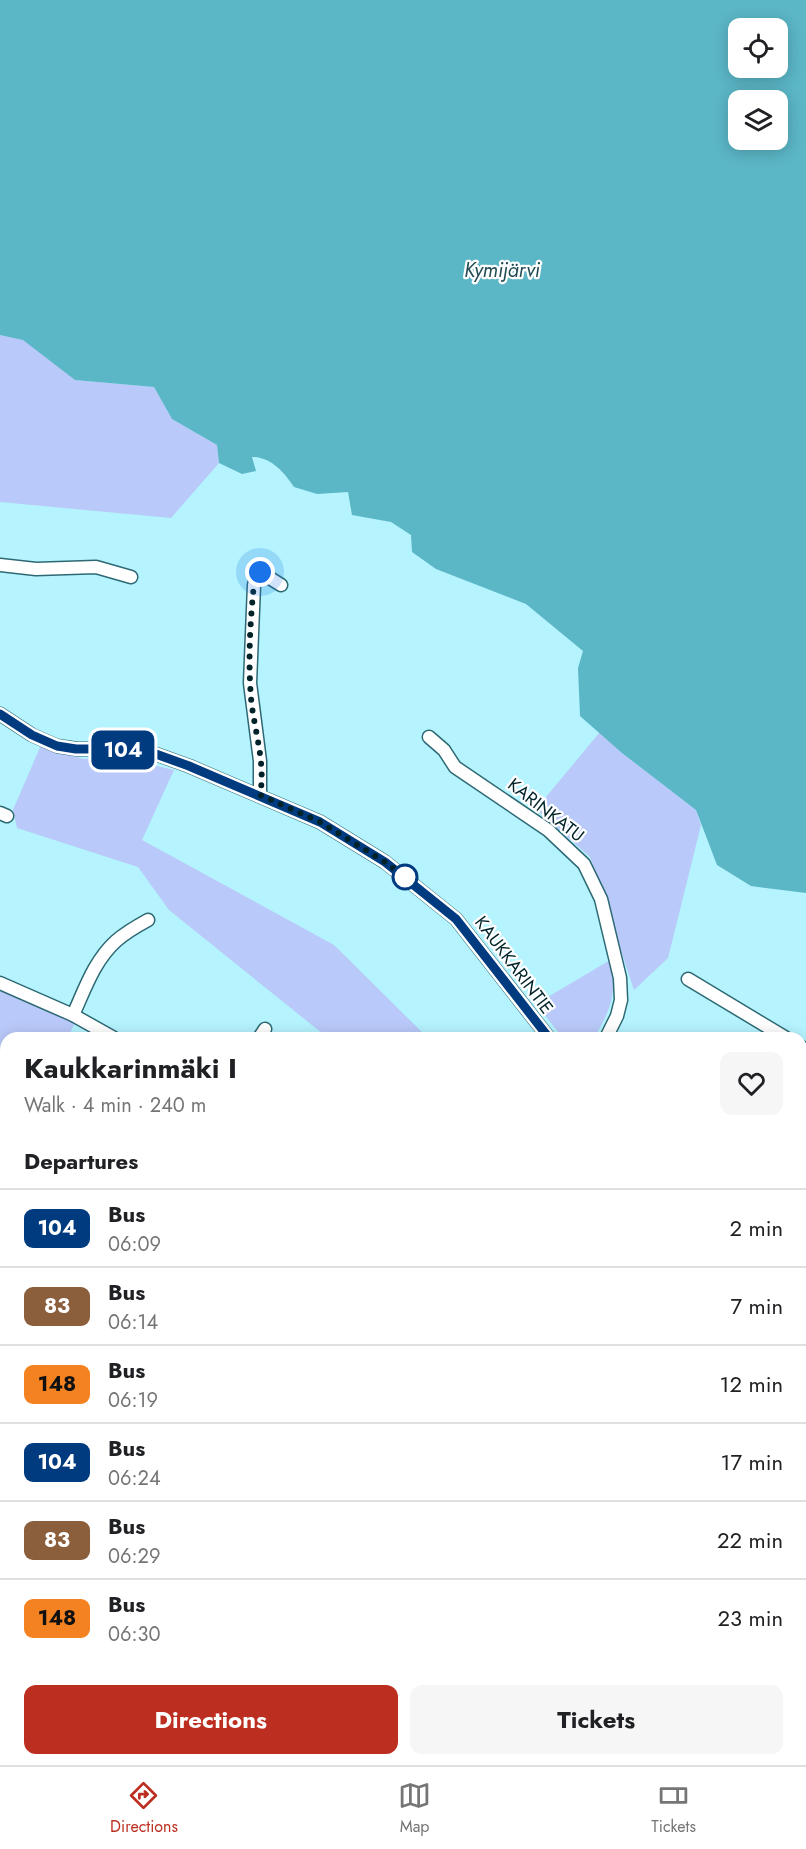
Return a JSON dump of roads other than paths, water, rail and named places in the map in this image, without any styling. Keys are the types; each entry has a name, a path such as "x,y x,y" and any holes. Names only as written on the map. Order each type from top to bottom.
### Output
{"street":[{"path":"0,565 36,569 96,567 131,577"},
{"path":"260,795 260,761 250,683 254,585 260,572 281,585"},
{"name":"KAUKKARINTIE","path":"0,714 32,735 57,746 153,753 260,795 320,822 385,862 456,919 544,1032"},
{"name":"KARINKATU","path":"429,737 444,750 454,767 548,830 584,864 601,899 620,978 621,1000 617,1016 609,1032"},
{"path":"73,1015 103,954 118,939 148,920"},
{"path":"688,979 776,1032"},
{"path":"0,983 73,1015 103,1032"}],"water":[{"name":"Kymijärvi","path":"0,0 806,0 806,893 751,886 717,865 696,810 622,753 580,716 578,668 583,651 526,604 436,569 412,552 411,535 391,522 352,515 348,492 317,494 294,487 276,466 259,458 252,457 256,471 242,474 219,463 217,445 172,419 154,387 75,380 23,340 0,335"}]}
